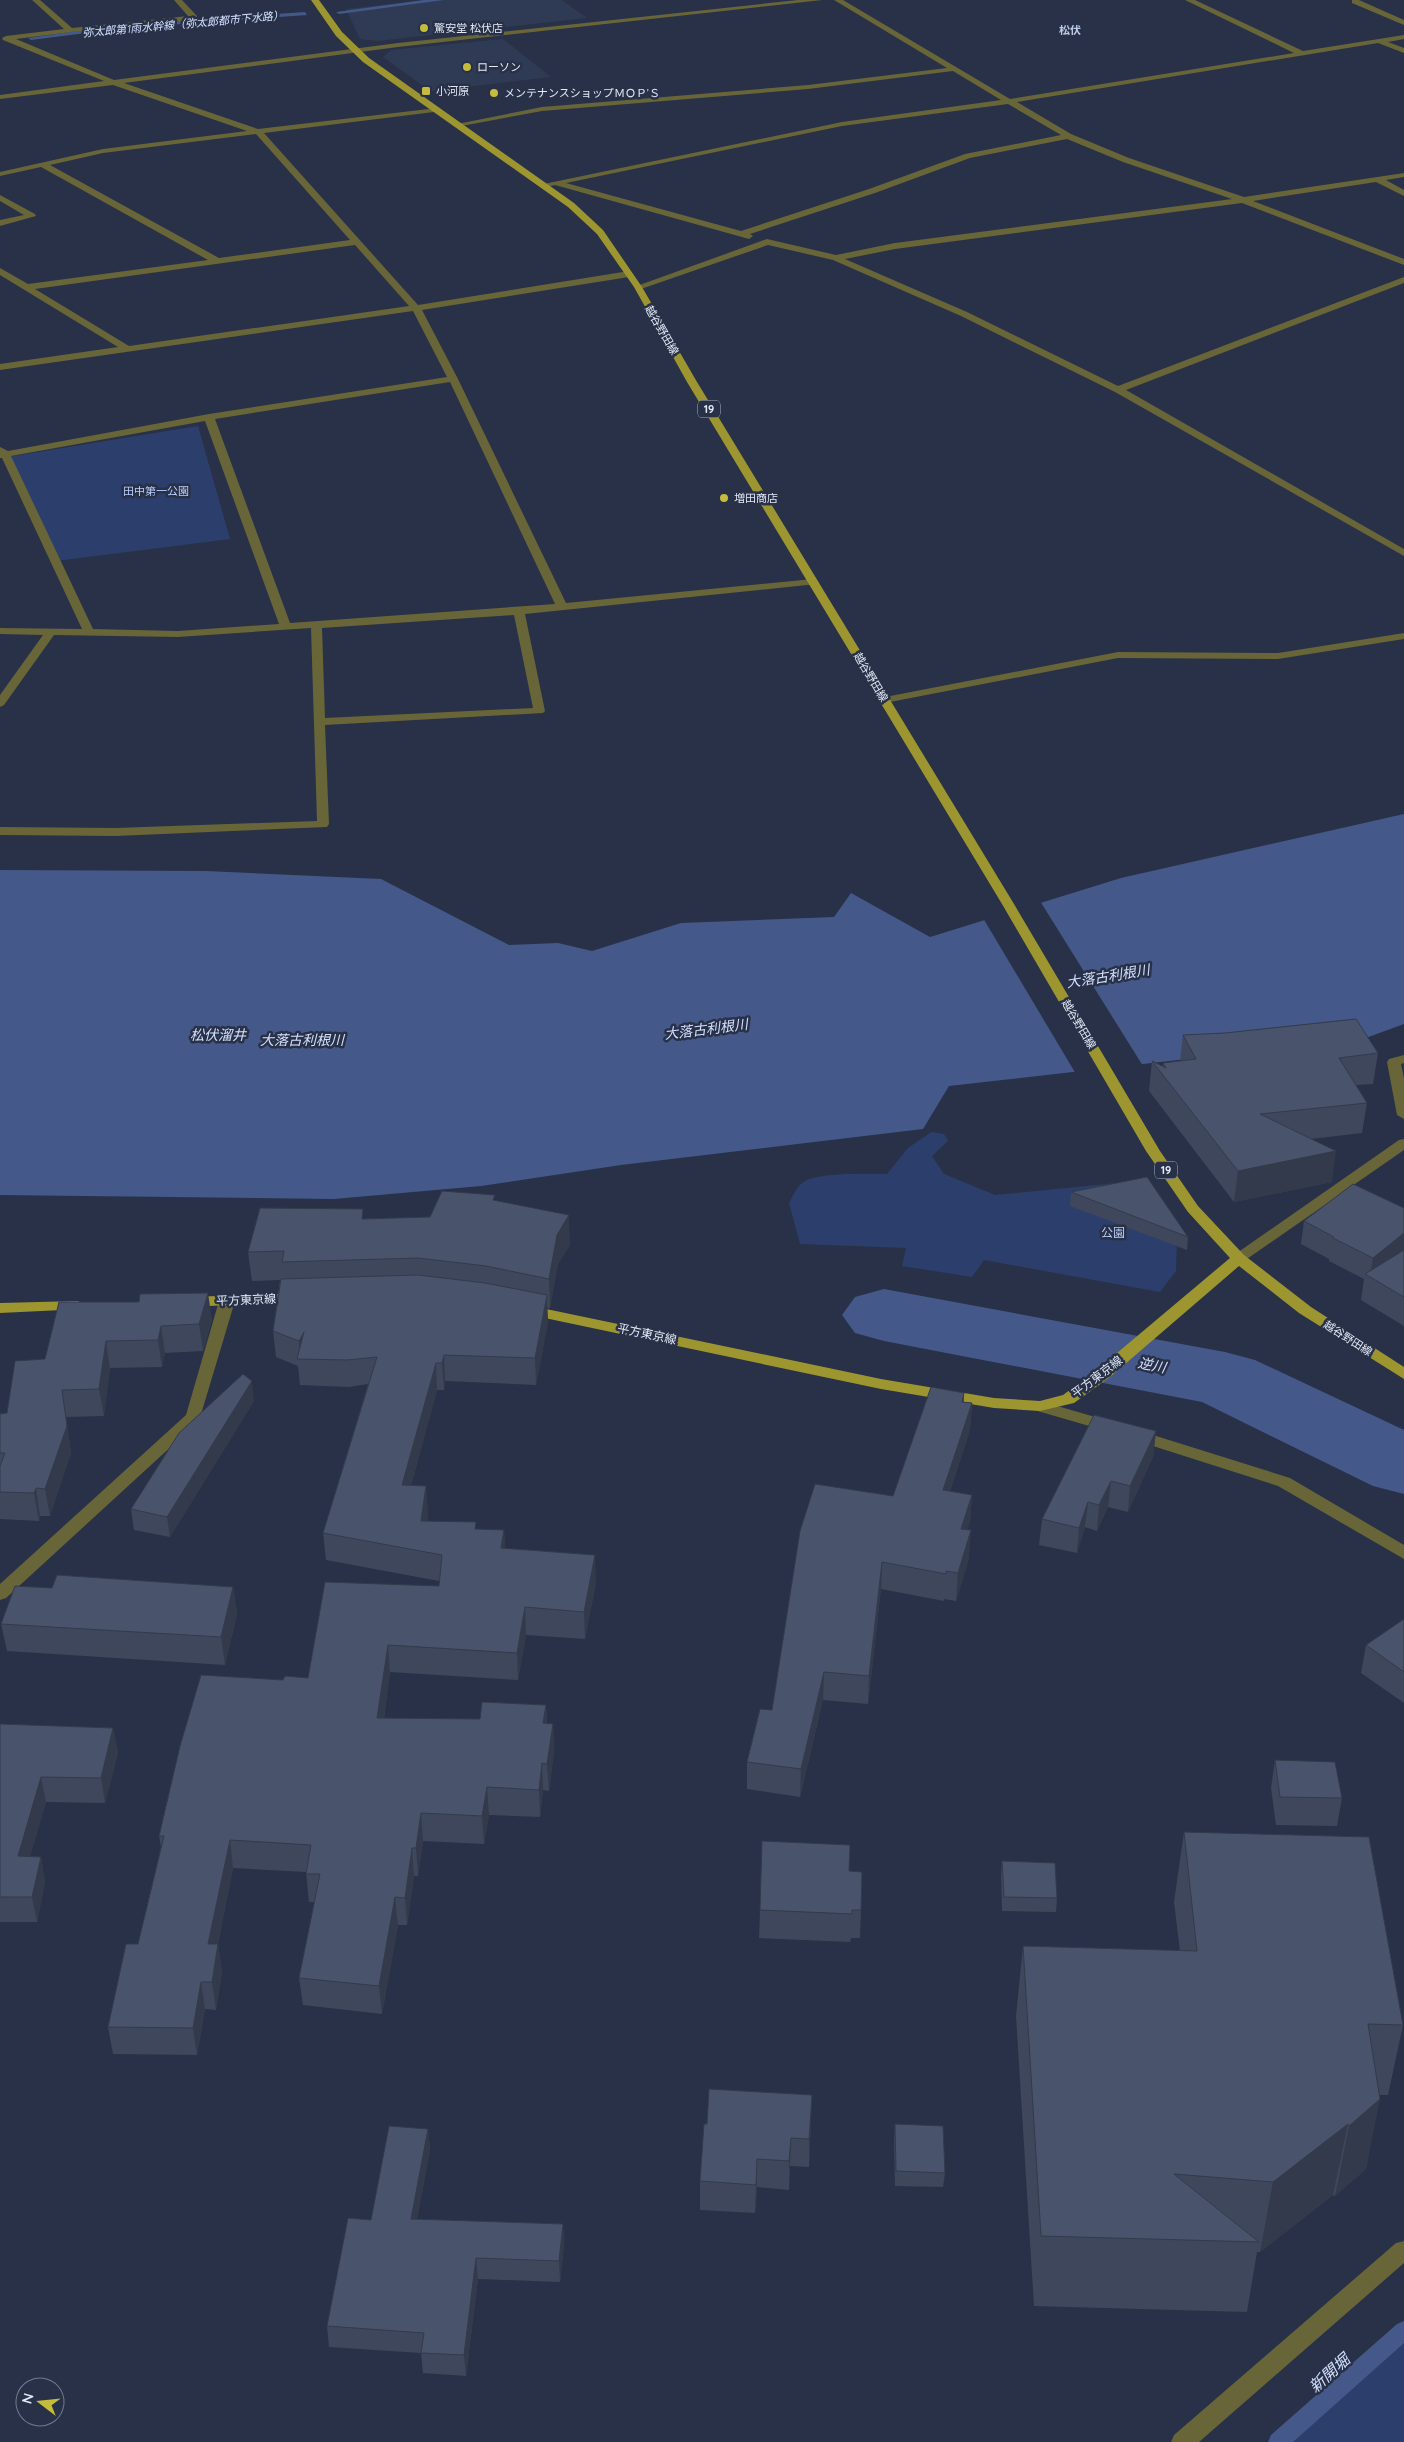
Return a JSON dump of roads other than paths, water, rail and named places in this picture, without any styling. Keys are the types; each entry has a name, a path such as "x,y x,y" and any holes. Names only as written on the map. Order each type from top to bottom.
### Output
{"main road":[{"name":"越谷野田線","path":"315,0 354,50 434,110 571,205 600,232 638,287 692,382 1008,904 1108,1072 1153,1152 1193,1210 1239,1258 1305,1310 1404,1374"},
{"name":"平方東京線","path":"516,1308 881,1384 994,1403 1040,1406 1068,1399 1104,1373 1156,1331 1239,1258"},
{"name":"平方東京線","path":"178,1303 312,1298"},
{"path":"0,1308 89,1306"}],"street":[{"path":"36,0 70,30"},
{"path":"3,39 135,22 194,18 178,0"},
{"path":"0,96 354,50 818,0"},
{"path":"838,0 1068,136 1126,160 1243,200 1404,262"},
{"path":"1189,0 1301,53"},
{"path":"1355,1 1404,23"},
{"path":"543,185 598,172 686,158 842,124 1010,101 1404,37"},
{"path":"3,39 113,82 258,132 416,308 453,379 562,607"},
{"path":"1379,41 1404,52"},
{"path":"456,125 542,109 808,87 955,69"},
{"path":"0,174 103,151 434,110"},
{"path":"740,234 872,191 968,156 1068,136"},
{"path":"43,165 217,261"},
{"path":"836,258 895,246 1243,200 1404,174"},
{"path":"1377,179 1404,193"},
{"path":"555,182 767,242 836,258 956,310 1118,390 1404,553"},
{"path":"0,198 32,216 0,224"},
{"path":"27,287 357,242"},
{"path":"638,287 767,242"},
{"path":"0,271 126,348"},
{"path":"0,367 416,308 629,274"},
{"path":"1118,390 1404,280"},
{"path":"89,632 2,453 209,417 453,379"},
{"path":"209,417 286,627"},
{"path":"0,631 178,634 519,611 813,582"},
{"path":"320,722 539,711 519,611"},
{"path":"0,831 116,832 323,824 316,625"},
{"path":"0,703 50,632"},
{"path":"885,700 1118,655 1278,656 1404,636"},
{"path":"1404,1059 1394,1062 1404,1115"},
{"path":"1239,1258 1404,1143"},
{"path":"0,1594 193,1417 227,1301"},
{"path":"1040,1406 1284,1482 1404,1553"},
{"path":"1182,2442 1404,2250"}],"water":[{"path":"1404,814 1404,1024 1363,1039 949,1086 923,1129 621,1165 481,1186 334,1199 0,1195 0,870 206,871 381,879 509,945 558,943 592,951 681,923 834,917 851,893 930,937 1121,878"}],"waterway":[{"name":"弥太郎第1雨水幹線（弥太郎都市下水路）","path":"339,12 441,0"},
{"name":"弥太郎第1雨水幹線（弥太郎都市下水路）","path":"31,38 126,26 305,14"},
{"name":"逆川","path":"884,1315 1225,1379 1404,1465"},
{"name":"新開堀","path":"1278,2442 1404,2330"}],"place":[{"name":"驚安堂 松伏店","path":"424,28"},
{"name":"ローソン","path":"467,67"},
{"name":"小河原","path":"426,91"},
{"name":"メンテナンスショップＭＯＰ’Ｓ","path":"494,93"},
{"name":"増田商店","path":"724,498"}],"district":[{"name":"松伏","path":"1070,30"}],"park label":[{"name":"田中第一公園","path":"156,491"},
{"name":"公園","path":"1113,1233"}],"water label":[{"name":"大落古利根川","path":"1108,976"},
{"name":"大落古利根川","path":"706,1029"},
{"name":"松伏溜井","path":"218,1035"},
{"name":"大落古利根川","path":"302,1040"}]}
